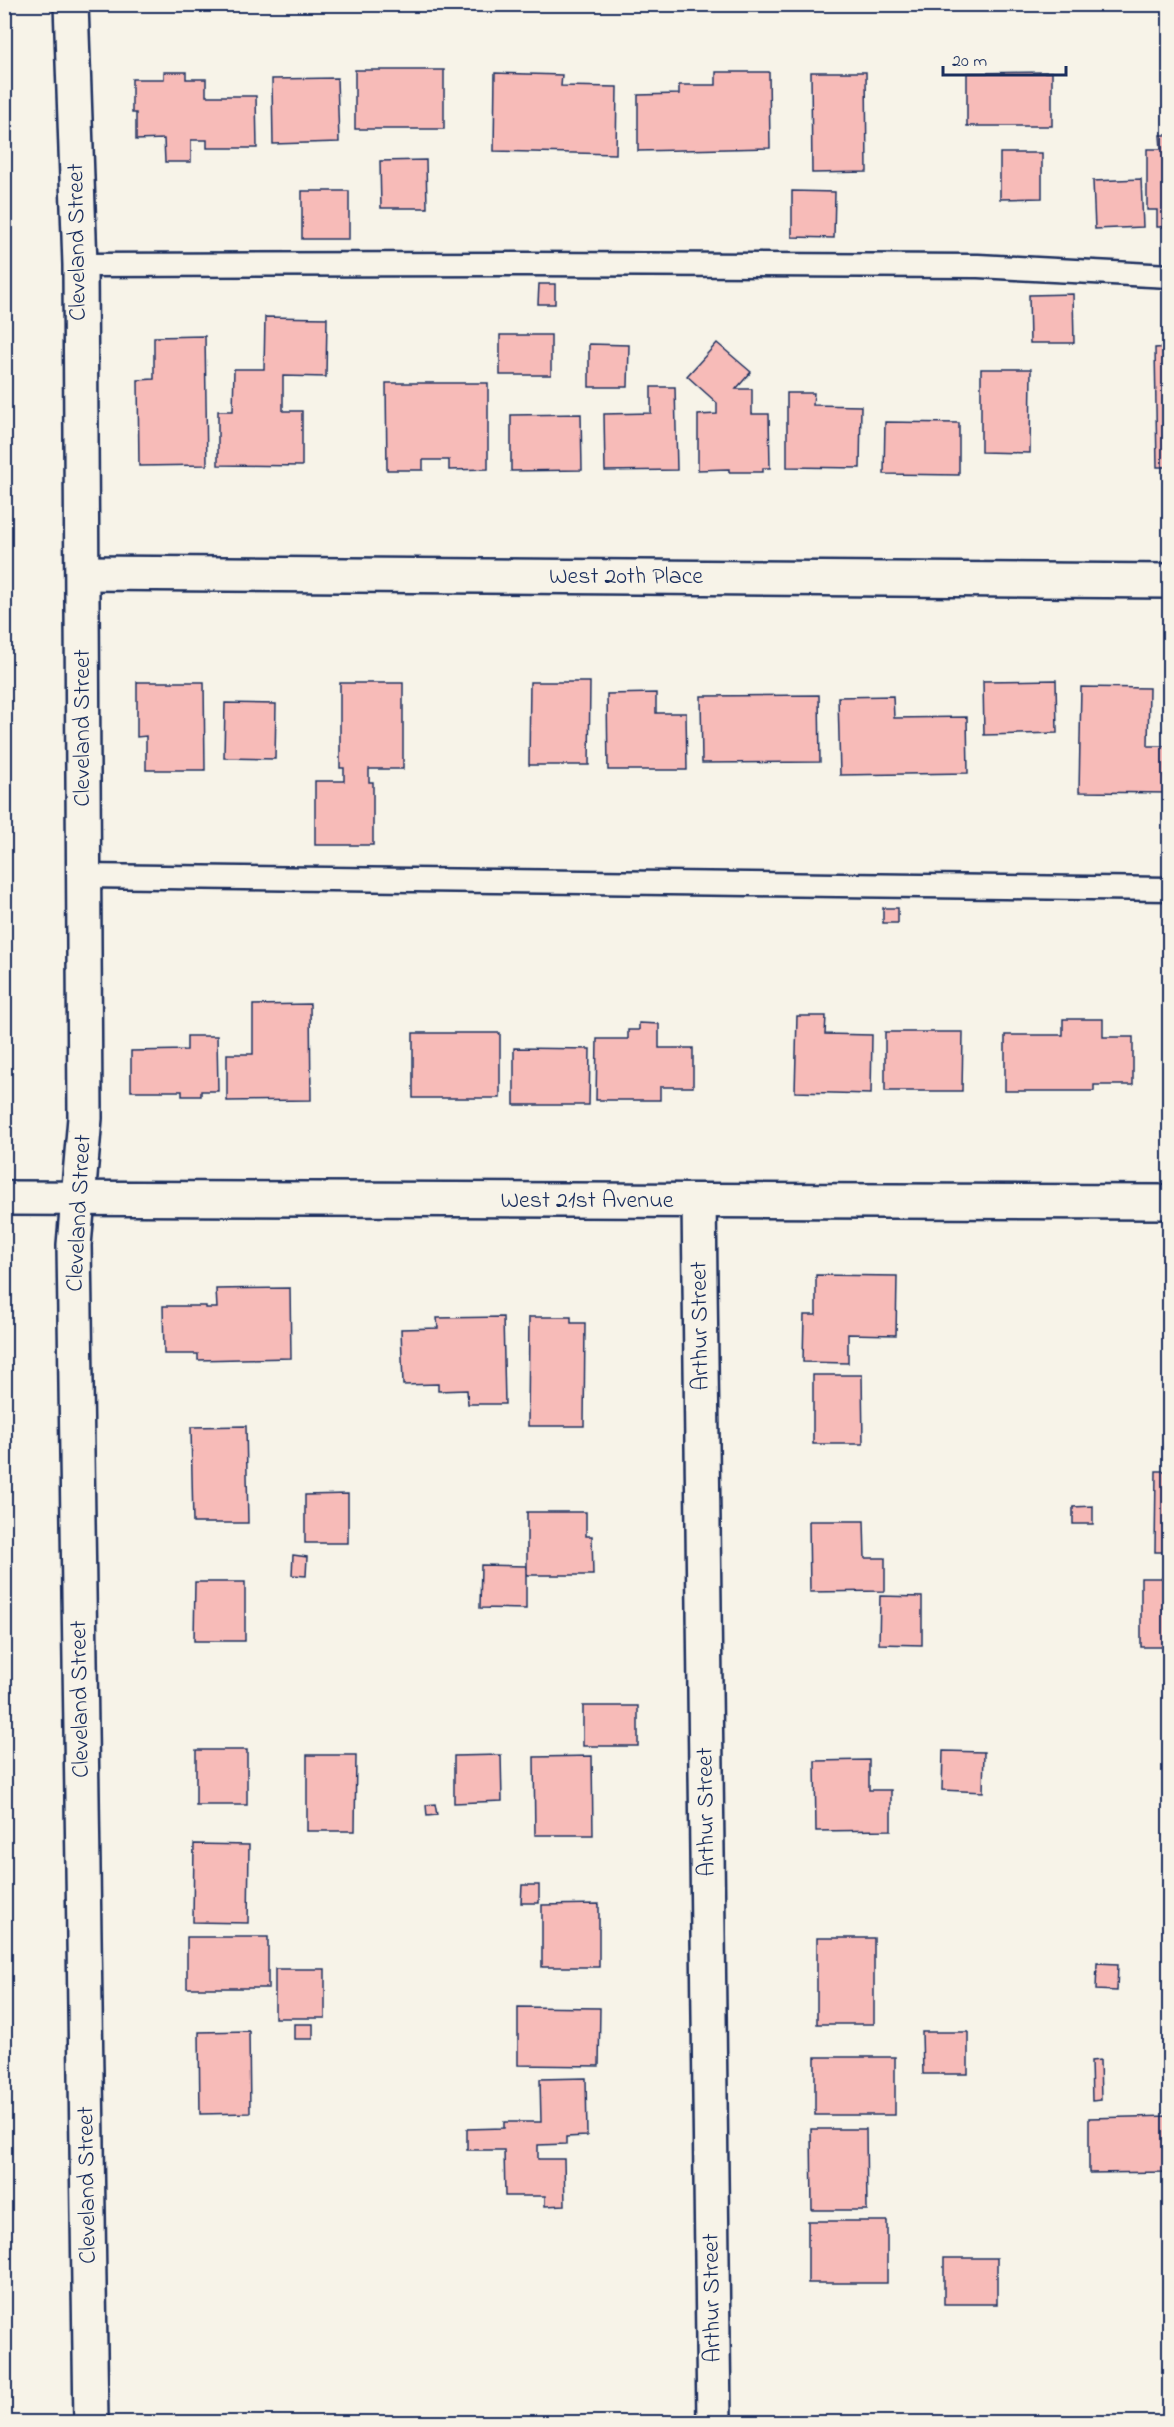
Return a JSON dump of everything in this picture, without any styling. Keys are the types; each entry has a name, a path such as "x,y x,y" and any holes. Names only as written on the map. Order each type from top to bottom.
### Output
{"street":[{"name":"Cleveland Street","path":"71,4 80,265 85,1118 74,1245 91,2422"},
{"name":"West 20th Place","path":"82,573 1170,581"},
{"name":"West 21st Avenue","path":"4,1198 1170,1202"},
{"name":"Arthur Street","path":"699,1201 714,2422"}],"lane":[{"path":"80,265 978,266 1170,276"},
{"path":"84,876 1170,889"}],"building":[{"path":"355,70 444,70 444,129 355,129"},
{"path":"164,72 186,72 186,79 206,79 206,96 256,96 257,148 207,148 207,140 191,140 191,162 165,162 164,139 136,140 136,113 132,113 132,79 164,79"},
{"path":"716,72 769,72 770,148 638,151 638,95 679,94 679,85 716,85"},
{"path":"811,72 866,72 867,172 812,173"},
{"path":"1052,72 1052,126 967,126 967,73"},
{"path":"495,73 562,75 561,86 617,87 616,154 494,151"},
{"path":"337,78 339,142 273,144 272,79"},
{"path":"1160,135 1170,135 1170,227 1157,227 1157,210 1147,210 1147,149 1161,149"},
{"path":"1000,153 1042,153 1042,198 1000,199"},
{"path":"426,160 427,208 381,208 380,161"},
{"path":"1141,179 1143,227 1095,229 1093,181"},
{"path":"302,191 349,191 349,239 302,239"},
{"path":"792,191 835,192 834,238 792,237"},
{"path":"539,284 555,284 555,304 538,304"},
{"path":"1073,294 1074,343 1030,343 1029,295"},
{"path":"265,317 327,318 326,377 283,376 283,411 302,411 302,466 218,465 218,411 233,411 234,369 264,369"},
{"path":"500,335 551,335 551,375 500,375"},
{"path":"205,336 207,465 139,466 138,380 154,379 154,337"},
{"path":"717,343 751,372 736,389 752,389 752,414 769,414 770,468 763,468 763,472 729,472 729,469 698,470 698,415 717,414 717,403 687,376"},
{"path":"589,344 629,345 628,387 589,387"},
{"path":"1170,347 1170,467 1157,467 1155,348"},
{"path":"981,369 1031,369 1030,453 981,452"},
{"path":"386,383 488,383 488,469 449,470 449,460 423,460 423,470 387,470"},
{"path":"651,387 675,387 677,470 605,471 604,414 651,413"},
{"path":"787,393 814,393 813,405 861,406 860,468 787,467"},
{"path":"581,414 582,470 511,471 511,415"},
{"path":"885,422 959,423 959,475 884,474"},
{"path":"1056,680 1057,733 984,735 983,681"},
{"path":"137,682 204,682 205,770 146,770 146,736 137,737"},
{"path":"530,682 590,682 589,765 529,765"},
{"path":"340,683 403,683 403,769 369,769 369,782 373,782 373,845 315,845 315,781 344,781 344,768 340,768"},
{"path":"1081,687 1149,688 1148,746 1170,746 1170,793 1079,792"},
{"path":"656,693 656,713 686,713 687,770 608,770 607,694"},
{"path":"819,695 820,762 702,763 701,696"},
{"path":"893,696 894,718 967,717 968,773 840,775 838,697"},
{"path":"225,703 276,704 275,759 224,758"},
{"path":"883,908 898,908 898,923 883,923"},
{"path":"310,1004 311,1100 227,1101 227,1054 253,1054 253,1005"},
{"path":"1168,1004 1170,1004 1170,1075 1169,1075"},
{"path":"797,1016 826,1016 825,1034 872,1035 871,1094 795,1092"},
{"path":"1063,1019 1103,1019 1103,1037 1133,1037 1133,1085 1094,1085 1094,1091 1005,1091 1005,1035 1063,1035"},
{"path":"639,1023 659,1024 659,1048 693,1048 693,1087 660,1087 660,1100 596,1100 597,1039 628,1039 628,1030 639,1030"},
{"path":"885,1032 963,1032 962,1091 885,1091"},
{"path":"413,1033 500,1033 500,1098 413,1098"},
{"path":"187,1036 217,1036 218,1091 201,1091 201,1096 182,1096 182,1091 131,1091 131,1051 187,1050"},
{"path":"514,1048 590,1049 589,1105 514,1105"},
{"path":"816,1275 897,1276 896,1335 848,1334 848,1363 803,1362 804,1315 816,1315"},
{"path":"290,1288 291,1358 198,1360 198,1354 164,1354 163,1306 217,1308 216,1289"},
{"path":"503,1317 505,1404 468,1404 467,1390 438,1391 438,1384 403,1385 401,1329 438,1328 437,1318"},
{"path":"529,1317 571,1317 571,1323 585,1323 584,1426 528,1426"},
{"path":"813,1375 862,1375 863,1444 813,1444"},
{"path":"246,1426 248,1523 193,1523 191,1427"},
{"path":"1156,1471 1170,1471 1170,1552 1155,1552"},
{"path":"348,1494 348,1543 305,1543 305,1495"},
{"path":"1093,1506 1093,1524 1073,1524 1073,1507"},
{"path":"527,1512 586,1512 586,1536 592,1536 593,1575 527,1575"},
{"path":"809,1521 864,1521 865,1558 885,1558 885,1591 810,1592"},
{"path":"293,1555 307,1557 306,1576 292,1575"},
{"path":"481,1565 526,1566 526,1609 480,1608"},
{"path":"1141,1578 1170,1578 1170,1647 1141,1647"},
{"path":"195,1582 245,1582 245,1641 194,1641"},
{"path":"880,1596 922,1597 922,1645 879,1644"},
{"path":"583,1706 638,1706 638,1746 583,1746"},
{"path":"196,1750 247,1750 247,1805 196,1805"},
{"path":"943,1751 984,1752 983,1792 942,1790"},
{"path":"307,1755 356,1755 355,1831 307,1831"},
{"path":"501,1755 502,1801 454,1803 454,1756"},
{"path":"592,1756 593,1835 535,1835 534,1757"},
{"path":"1167,1757 1170,1757 1170,1838 1167,1838"},
{"path":"869,1760 869,1790 891,1790 891,1830 816,1831 815,1761"},
{"path":"435,1804 437,1815 427,1816 426,1805"},
{"path":"194,1844 249,1845 248,1923 193,1922"},
{"path":"522,1885 539,1885 539,1903 521,1903"},
{"path":"599,1904 599,1967 542,1967 542,1905"},
{"path":"187,1937 268,1937 268,1988 187,1988"},
{"path":"817,1938 874,1938 874,2024 817,2024"},
{"path":"1097,1963 1118,1964 1117,1991 1096,1990"},
{"path":"275,1969 325,1969 325,2018 275,2018"},
{"path":"518,2007 600,2008 599,2066 518,2065"},
{"path":"294,2024 313,2024 313,2039 294,2039"},
{"path":"249,2031 250,2113 200,2114 199,2032"},
{"path":"922,2032 968,2032 968,2074 923,2074"},
{"path":"815,2057 895,2057 895,2115 815,2115"},
{"path":"1100,2060 1101,2100 1092,2101 1091,2061"},
{"path":"586,2078 587,2136 566,2137 566,2144 538,2145 538,2159 564,2159 565,2205 545,2206 545,2196 505,2196 504,2150 467,2150 467,2129 504,2128 504,2122 541,2122 540,2079"},
{"path":"1170,2116 1170,2172 1089,2173 1089,2118"},
{"path":"811,2129 866,2129 867,2210 812,2210"},
{"path":"808,2221 887,2221 887,2283 808,2283"},
{"path":"944,2258 997,2258 997,2304 944,2304"}]}
